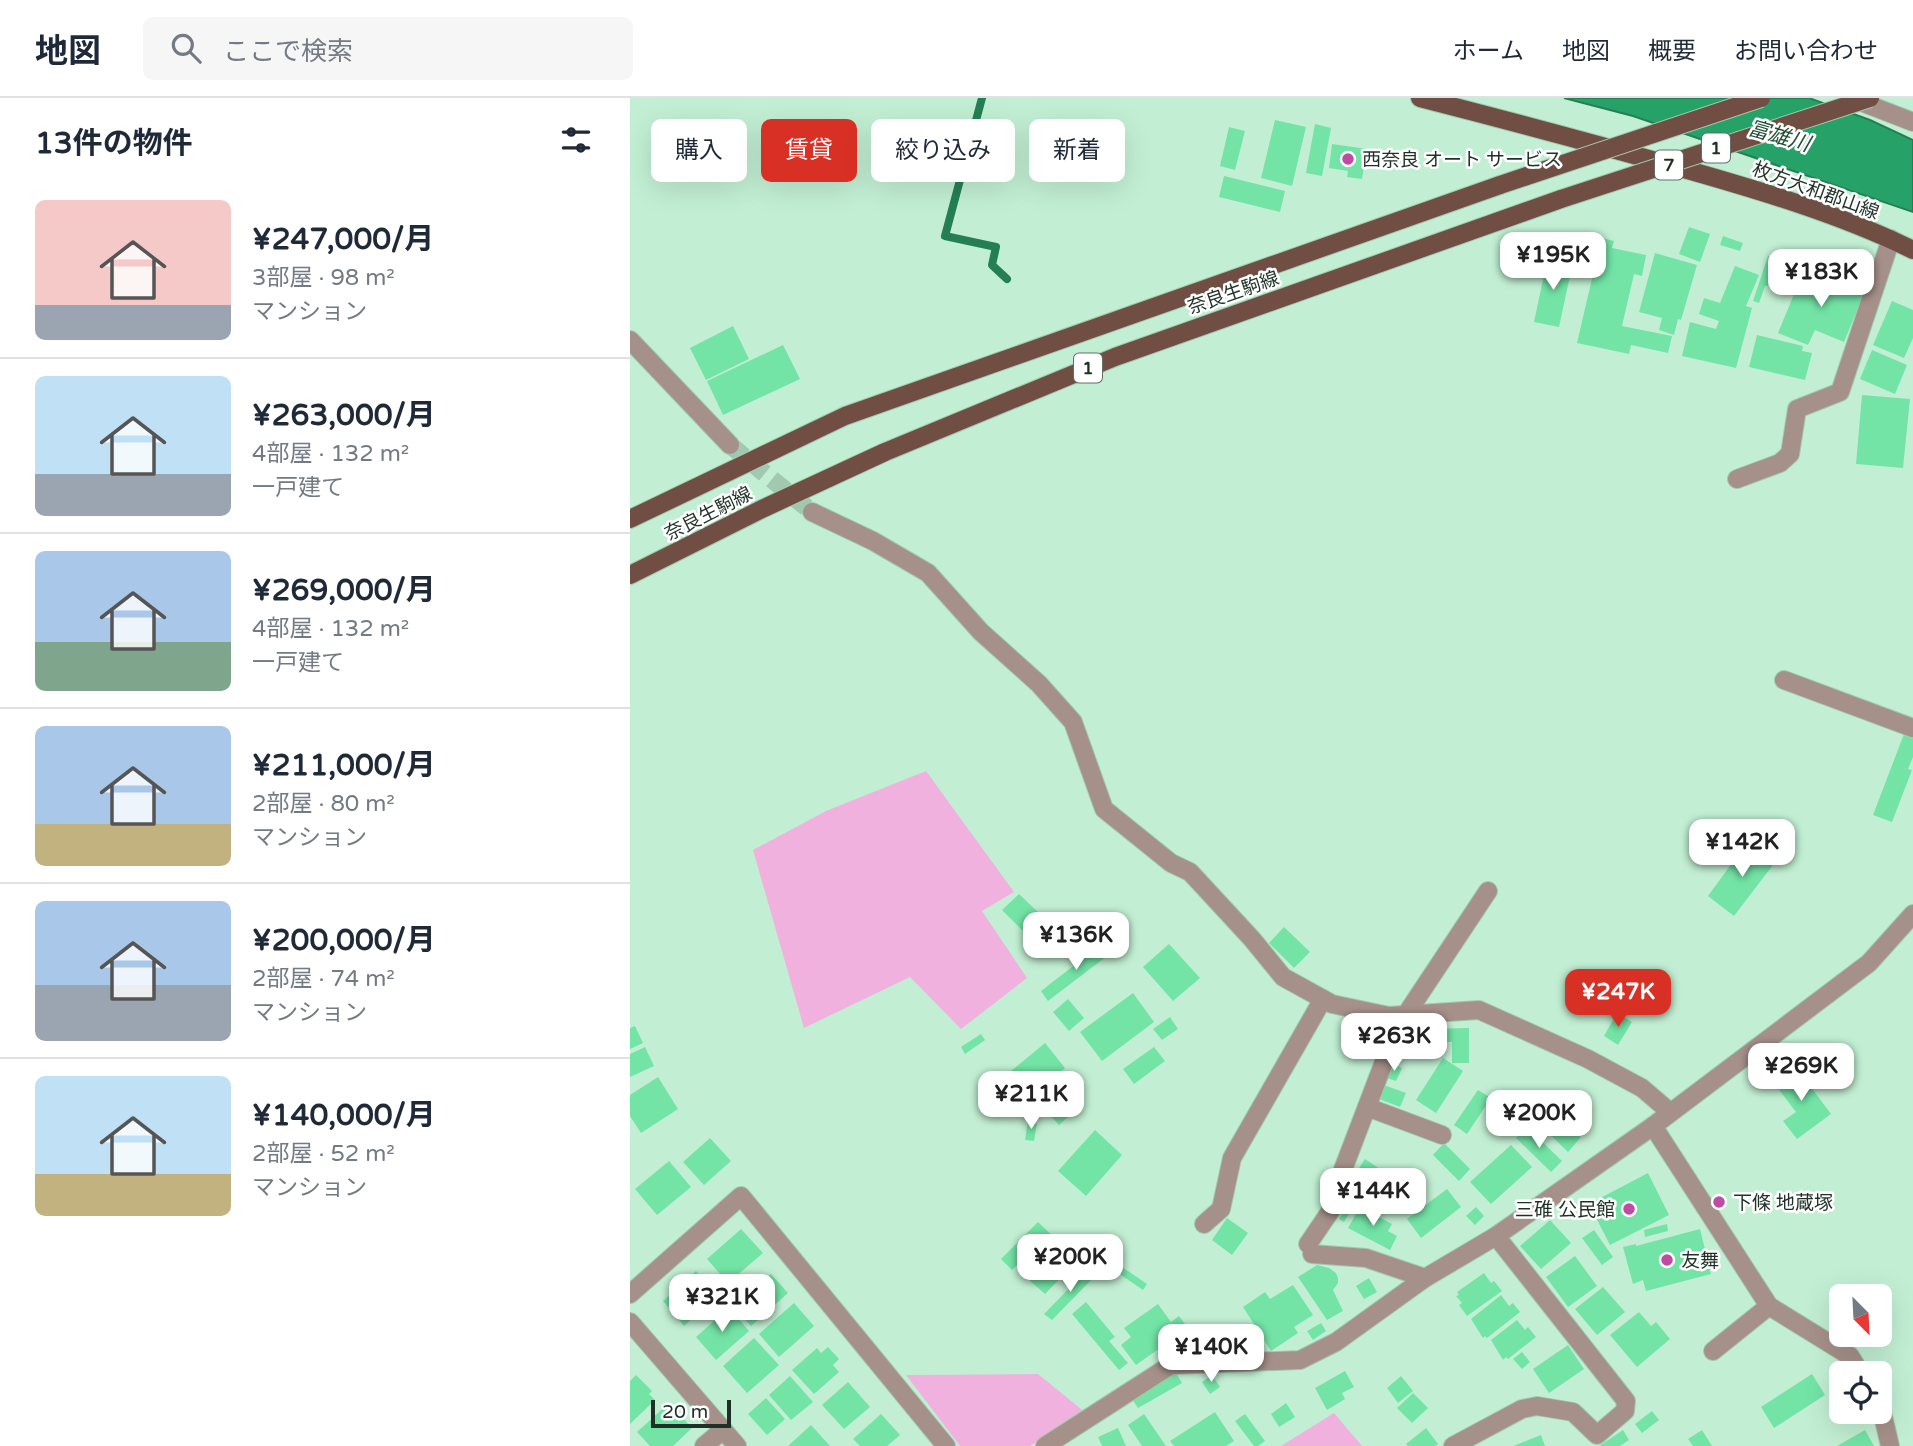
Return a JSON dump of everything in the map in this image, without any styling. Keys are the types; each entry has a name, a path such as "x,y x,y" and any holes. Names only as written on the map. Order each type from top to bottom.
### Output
{"main road":[{"name":"枚方大和郡山線","path":"1420,98 1755,189 1891,239 1913,250"},
{"name":"奈良生駒線","path":"630,519 845,416 1500,186 1761,98"},
{"name":"奈良生駒線","path":"630,576 762,509 885,452 1115,356 1561,198 1870,98"}],"street":[{"path":"1851,98 1913,122"},
{"path":"1737,480 1780,463 1790,454 1797,409 1840,392 1891,239"},
{"path":"630,340 730,445"},
{"path":"813,512 873,541 928,573 981,632 1040,684 1073,722 1104,809 1171,863 1191,872 1283,977 1332,1004 1398,1014 1479,1010 1588,1059 1642,1088 1670,1112"},
{"path":"1784,680 1913,728"},
{"path":"1425,1278 1366,1258 1310,1249 1342,1194 1342,1172 1392,1041 1398,1014 1488,891"},
{"path":"1045,1446 1171,1365 1300,1360 1336,1342 1425,1278 1496,1236 1653,1126 1869,963 1913,914"},
{"path":"1204,1224 1221,1209 1232,1158 1323,999"},
{"path":"1367,1107 1442,1135"},
{"path":"1653,1126 1769,1306 1850,1356 1853,1361"},
{"path":"630,1294 741,1196 946,1446"},
{"path":"1453,1446 1522,1409 1537,1406 1573,1412 1597,1435 1625,1411 1626,1401 1496,1236"},
{"path":"1713,1351 1769,1306"},
{"path":"630,1322 737,1446"},
{"path":"1885,1424 1890,1446"},
{"path":"704,1446 723,1430"}],"shaded area":[{"path":"926,771 1014,892 982,911 1027,978 961,1029 910,977 804,1028 753,850 826,811"},
{"path":"1038,1374 1086,1413 1030,1446 960,1446 906,1375"},
{"path":"1334,1413 1362,1446 1281,1446"}],"water":[{"name":"富雄川","path":"1564,98 1809,98 1870,120 1913,140 1913,212 1633,116"}],"building":[{"path":"1275,120 1306,127 1292,186 1261,178"},
{"path":"1315,124 1331,128 1322,176 1306,173"},
{"path":"1229,127 1245,131 1235,170 1220,166"},
{"name":"西奈良 オート サービス","path":"1332,144 1367,149 1362,179 1347,177 1348,171 1329,168"},
{"path":"1224,176 1285,191 1280,212 1219,197"},
{"path":"1689,227 1710,234 1700,262 1679,254"},
{"path":"1594,236 1614,241 1612,248 1646,255 1642,276 1634,274 1622,326 1672,336 1668,353 1631,345 1629,354 1577,343 1594,270 1587,269"},
{"path":"1723,236 1743,243 1740,251 1720,245"},
{"path":"1655,253 1697,265 1674,335 1659,330 1662,318 1639,312"},
{"path":"1548,256 1573,262 1559,327 1534,322"},
{"path":"1768,256 1777,259 1759,303 1753,301"},
{"path":"1735,266 1759,275 1746,306 1752,308 1736,368 1682,356 1690,322 1716,329 1719,321 1699,314 1704,298 1720,303"},
{"path":"1814,270 1865,291 1844,342 1815,330 1808,345 1778,333 1802,275 1810,279"},
{"path":"1892,301 1913,310 1913,338 1904,358 1873,345"},
{"path":"733,326 749,359 706,380 690,348"},
{"path":"1757,335 1803,346 1802,351 1812,353 1805,380 1749,367"},
{"path":"783,345 800,379 723,415 707,381"},
{"path":"1872,350 1907,365 1895,394 1860,379"},
{"path":"1862,395 1910,399 1903,468 1856,464"},
{"path":"1904,734 1913,737 1913,757 1908,769 1912,770 1892,822 1873,815"},
{"path":"1757,846 1776,861 1734,916 1708,896 1743,848 1751,855"},
{"path":"1019,894 1041,915 1034,921 1049,936 1039,947 1002,910"},
{"path":"1284,927 1310,952 1294,968 1269,943"},
{"path":"1103,943 1111,953 1048,1001 1041,991"},
{"path":"1169,944 1200,978 1173,1001 1143,967"},
{"path":"1133,993 1154,1022 1102,1061 1080,1032"},
{"path":"1068,999 1084,1018 1069,1031 1053,1012"},
{"path":"1617,1013 1632,1022 1618,1045 1604,1036"},
{"path":"1170,1017 1178,1029 1162,1040 1153,1029"},
{"path":"635,1026 643,1043 630,1049 630,1028"},
{"path":"1469,1028 1469,1063 1452,1063 1452,1042 1427,1042 1427,1029"},
{"path":"981,1034 985,1040 965,1054 961,1047"},
{"path":"1045,1043 1065,1068 1013,1111 993,1086"},
{"path":"645,1047 654,1066 630,1077 630,1054"},
{"path":"1154,1047 1165,1061 1134,1084 1123,1069"},
{"path":"1443,1058 1463,1071 1436,1113 1416,1100"},
{"path":"1393,1064 1402,1068 1396,1081 1387,1078"},
{"path":"1796,1067 1831,1114 1797,1139 1783,1121 1796,1112 1774,1083"},
{"path":"658,1077 678,1109 641,1133 630,1116 630,1095"},
{"path":"1384,1085 1406,1093 1400,1107 1379,1099"},
{"path":"1478,1090 1491,1098 1467,1134 1454,1125"},
{"path":"1070,1095 1080,1106 1059,1125 1049,1114"},
{"path":"1550,1108 1581,1137 1568,1152 1537,1122"},
{"path":"1028,1121 1037,1123 1034,1141 1025,1140"},
{"path":"1527,1127 1562,1161 1551,1172 1516,1138"},
{"path":"1095,1130 1122,1155 1086,1196 1058,1171"},
{"path":"710,1138 731,1161 704,1185 683,1162"},
{"path":"1444,1143 1470,1169 1459,1181 1433,1155"},
{"path":"1511,1145 1532,1167 1491,1204 1470,1182"},
{"path":"1365,1159 1380,1169 1368,1187 1353,1177"},
{"path":"669,1161 691,1187 657,1215 635,1189"},
{"name":"三碓 公民館","path":"1648,1173 1669,1215 1610,1245 1589,1204"},
{"path":"1447,1189 1461,1207 1421,1238 1407,1219"},
{"path":"1353,1196 1358,1199 1344,1222 1339,1219"},
{"path":"1360,1207 1392,1224 1388,1231 1397,1236 1390,1250 1348,1228"},
{"path":"1476,1207 1484,1216 1475,1225 1466,1216"},
{"path":"1227,1218 1248,1233 1232,1255 1212,1240"},
{"path":"1550,1220 1571,1243 1541,1269 1520,1246"},
{"path":"1038,1222 1057,1240 1026,1271 1018,1264 1012,1270 1001,1259"},
{"path":"1667,1224 1668,1231 1645,1237 1644,1230"},
{"path":"741,1229 763,1253 728,1283 707,1259"},
{"name":"友舞","path":"1700,1229 1711,1274 1646,1291 1643,1280 1633,1284 1623,1247"},
{"path":"1594,1230 1613,1257 1602,1265 1582,1238"},
{"path":"1575,1256 1597,1286 1568,1307 1546,1277"},
{"path":"1052,1257 1066,1272 1045,1294 1029,1280"},
{"path":"1317,1265 1329,1268 1338,1278 1333,1290 1343,1311 1327,1320 1298,1277"},
{"path":"1122,1267 1147,1284 1143,1290 1118,1273"},
{"path":"1089,1268 1096,1275 1052,1320 1044,1314"},
{"path":"696,1271 717,1296 684,1326 663,1301"},
{"path":"1484,1273 1491,1283 1494,1281 1502,1291 1467,1316 1459,1305 1462,1303 1456,1296 1459,1295 1457,1292"},
{"path":"771,1274 788,1293 751,1326 726,1299 752,1276 759,1284"},
{"path":"1369,1278 1377,1292 1364,1299 1356,1286"},
{"path":"1293,1285 1313,1315 1294,1327 1298,1333 1271,1351 1243,1307 1265,1292 1270,1299"},
{"path":"1603,1287 1625,1312 1597,1335 1575,1309"},
{"path":"1501,1295 1509,1306 1513,1303 1520,1312 1487,1338 1483,1338 1471,1319"},
{"path":"1086,1302 1115,1337 1109,1341 1128,1363 1119,1370 1072,1314"},
{"path":"794,1303 814,1326 779,1357 759,1334"},
{"path":"1158,1304 1171,1322 1179,1316 1188,1328 1136,1365 1121,1345 1131,1337 1124,1328"},
{"path":"729,1308 749,1331 716,1360 696,1337"},
{"path":"1639,1312 1651,1326 1656,1322 1670,1339 1637,1367 1610,1335"},
{"path":"1517,1320 1525,1330 1528,1327 1536,1337 1503,1360 1491,1340"},
{"path":"1321,1323 1326,1331 1313,1340 1307,1331"},
{"path":"1199,1334 1204,1343 1190,1352 1185,1342"},
{"path":"754,1338 779,1365 747,1393 723,1366"},
{"path":"1568,1345 1584,1369 1549,1393 1533,1369"},
{"path":"828,1347 839,1359 833,1365 839,1372 814,1394 792,1370 817,1348 821,1353"},
{"path":"1522,1352 1530,1362 1522,1369 1513,1359"},
{"path":"1345,1371 1354,1387 1342,1393 1345,1399 1327,1410 1315,1388"},
{"path":"1176,1373 1182,1383 1138,1408 1132,1399"},
{"path":"1812,1374 1825,1395 1774,1428 1761,1407"},
{"path":"636,1375 652,1391 649,1394 655,1400 630,1424 630,1381"},
{"path":"1212,1375 1220,1387 1210,1394 1202,1382"},
{"path":"790,1376 813,1402 791,1420 769,1395"},
{"path":"1401,1376 1413,1391 1398,1403 1387,1388"},
{"path":"848,1382 870,1407 844,1429 822,1405"},
{"path":"1413,1393 1428,1408 1412,1423 1397,1408"},
{"path":"766,1398 785,1419 767,1435 748,1414"},
{"path":"669,1403 692,1428 673,1446 650,1446 637,1432"},
{"path":"1286,1403 1295,1417 1279,1427 1271,1414"},
{"path":"1652,1411 1659,1420 1642,1433 1635,1424"},
{"path":"1215,1412 1234,1441 1226,1446 1174,1446 1170,1441"},
{"path":"881,1414 900,1435 887,1446 860,1446 853,1439"},
{"path":"1144,1414 1166,1446 1142,1446 1128,1425"},
{"path":"1245,1414 1265,1441 1258,1446 1254,1446 1235,1421"},
{"path":"811,1425 830,1446 788,1446"},
{"path":"1118,1428 1126,1446 1102,1446 1098,1437"},
{"path":"1426,1428 1438,1444 1406,1444"},
{"path":"1623,1430 1629,1440 1620,1446 1599,1446"},
{"path":"1702,1430 1712,1446 1693,1446 1688,1439"},
{"path":"1865,1430 1874,1446 1837,1446"},
{"path":"1541,1435 1545,1446 1513,1446"}],"waterway":[{"path":"982,98 945,236 996,247 992,265 1007,279"}],"tunnel":[{"path":"730,445 812,512"}],"place":[{"name":"西奈良 オート サービス","path":"1348,159"},
{"name":"下條 地蔵塚","path":"1719,1202"},
{"name":"三碓 公民館","path":"1629,1209"},
{"name":"友舞","path":"1667,1260"}]}
